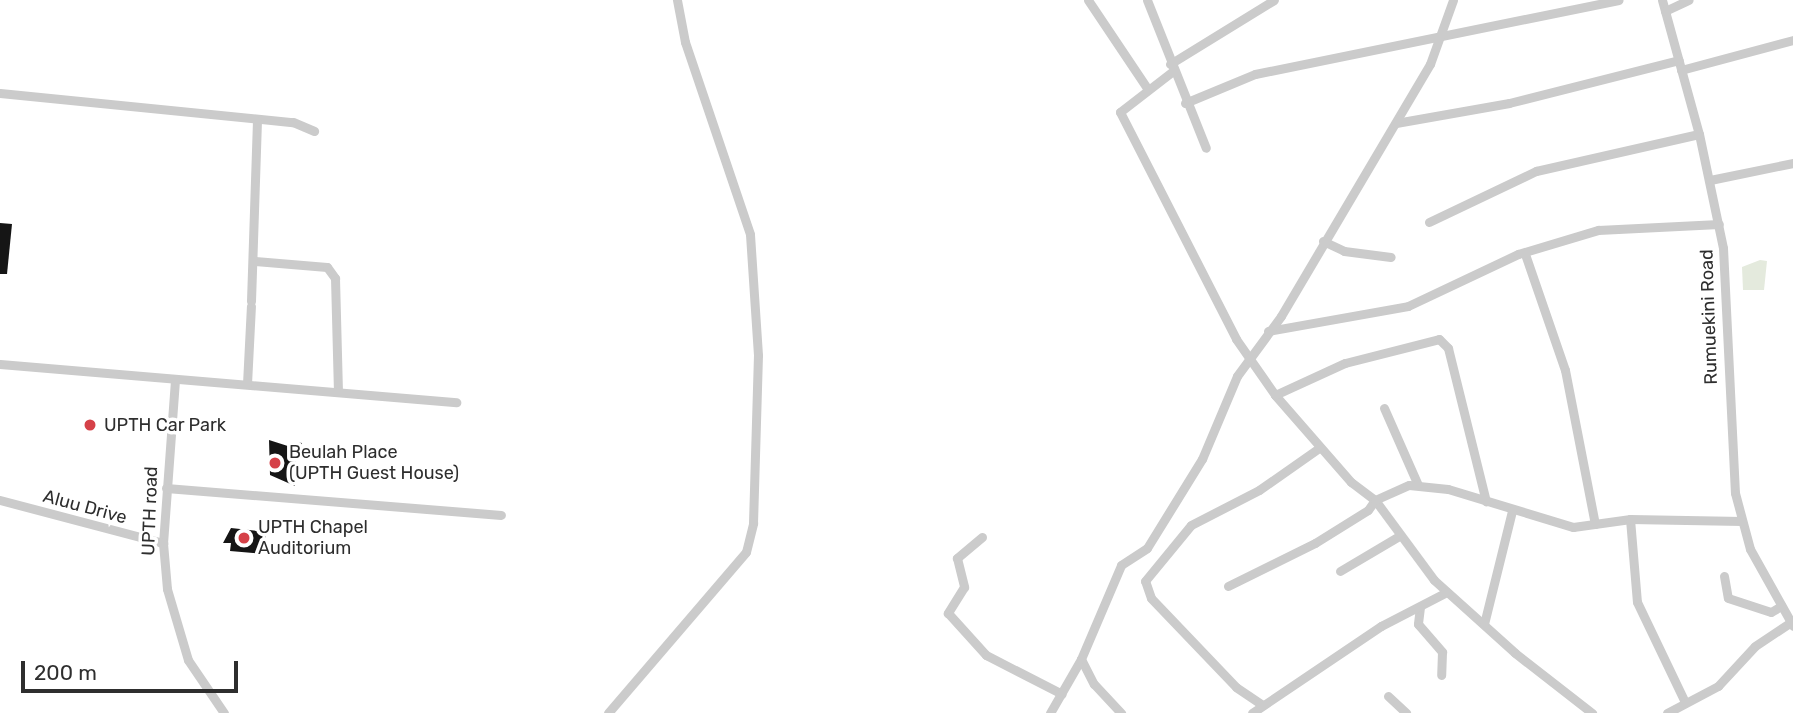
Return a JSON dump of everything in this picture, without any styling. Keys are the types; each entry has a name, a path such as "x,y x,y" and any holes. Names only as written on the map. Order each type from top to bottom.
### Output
{"street":[{"path":"608,713 746,552 753,523 758,355 750,234 685,42 677,0"},
{"path":"1088,0 1147,88"},
{"path":"1147,0 1185,103 1206,148"},
{"path":"1274,0 1172,68 1120,112 1214,300 1275,396 1320,448 1375,500 1399,536 1447,592 1592,713"},
{"path":"1050,713 1082,659 1121,565 1147,548 1202,458 1226,396 1396,123 1437,41 1453,0"},
{"path":"1185,103 1255,74 1437,41 1619,0"},
{"name":"Rumuekini Road","path":"1662,0 1699,134 1719,223 1731,461 1742,522 1749,549 1789,616"},
{"path":"1665,11 1689,0"},
{"path":"1396,123 1509,103 1793,40"},
{"path":"0,93 257,121 293,122 314,131"},
{"path":"247,384 255,261 257,121"},
{"path":"1429,222 1536,171 1699,134"},
{"path":"1710,180 1793,163"},
{"path":"1268,331 1408,306 1525,254 1628,225 1719,223"},
{"path":"1323,242 1344,251 1391,257"},
{"path":"1525,254 1565,370 1595,524"},
{"path":"255,261 320,265 335,278 338,392"},
{"path":"1275,396 1345,363 1444,341 1486,501"},
{"path":"0,364 456,402"},
{"name":"UPTH road","path":"175,380 163,542 175,625 188,660 224,713"},
{"path":"1384,408 1418,485"},
{"path":"1261,704 1236,687 1151,598 1145,581 1191,525 1259,490 1320,448"},
{"path":"1228,586 1315,543 1368,510 1375,500 1418,485 1486,501 1512,511 1573,527 1630,519 1742,522"},
{"path":"166,488 501,515"},
{"name":"Aluu Drive","path":"0,500 163,542"},
{"path":"1484,624 1512,511"},
{"path":"1630,519 1637,602 1685,702"},
{"path":"1340,570 1399,536"},
{"path":"982,537 957,558 964,587 948,613 986,655 1062,694"},
{"path":"1724,576 1728,598 1789,616"},
{"path":"1252,713 1261,704 1381,626 1447,592"},
{"path":"1420,607 1418,624 1442,652 1441,675"},
{"path":"1667,713 1718,686 1755,646 1789,616"},
{"path":"1082,659 1094,684 1121,713"},
{"path":"1388,696 1406,713"}],"shaded area":[{"path":"1760,260 1767,261 1764,290 1743,290 1742,267"}],"building":[{"path":"0,223 12,224 7,274 0,274"},
{"name":"Beulah Place (UPTH Guest House)","path":"269,440 294,448 295,442 302,443 301,450 296,450 295,486 270,475"},
{"name":"UPTH Chapel Auditorium","path":"231,528 266,532 264,554 230,551 231,543 223,543"}],"place":[{"name":"UPTH Car Park","path":"90,425"},
{"name":"Beulah Place (UPTH Guest House)","path":"275,463"},
{"name":"UPTH Chapel Auditorium","path":"244,538"}]}
